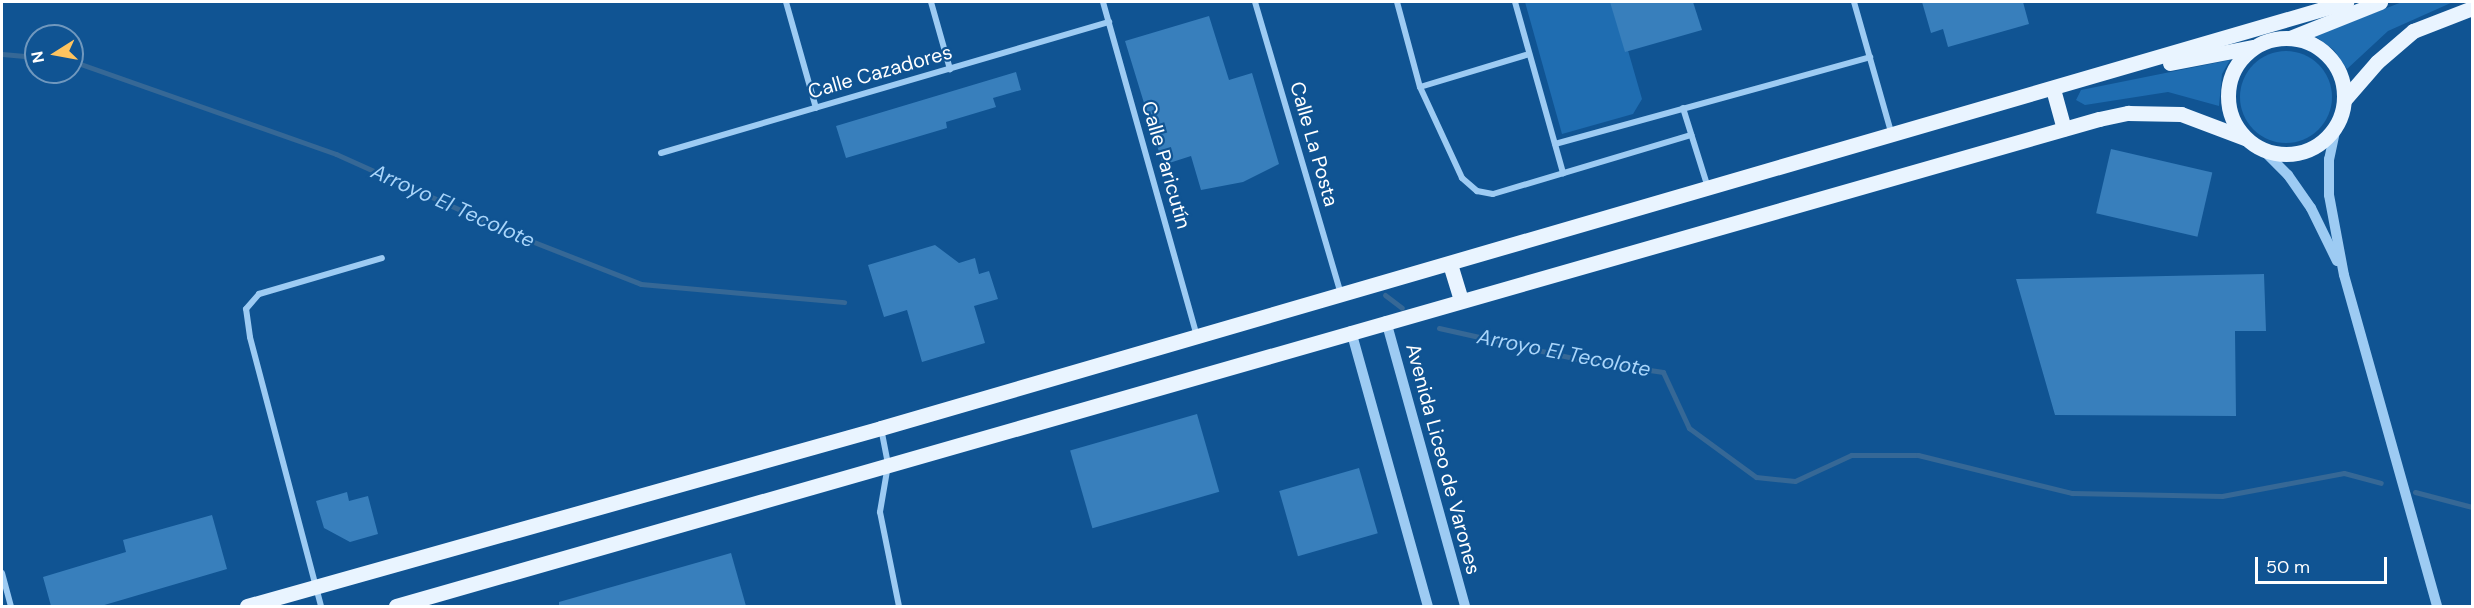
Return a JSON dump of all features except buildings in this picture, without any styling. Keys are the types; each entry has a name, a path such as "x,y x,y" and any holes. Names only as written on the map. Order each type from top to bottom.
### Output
{"main road":[{"path":"246,606 881,428 2346,2"},
{"path":"2086,79 2289,38 2380,2"},
{"path":"2344,100 2377,62 2413,31 2472,8"},
{"path":"396,606 1386,321 2064,129 2128,113 2157,111 2215,123 2246,138 2262,149 2295,154 2318,144 2336,127 2344,100 2342,82 2323,51 2289,38"},
{"path":"2246,138 2229,107 2229,89 2242,58 2256,46"},
{"path":"2053,88 2064,129"},
{"path":"1450,264 1461,300"}],"street":[{"path":"786,2 816,108"},
{"path":"931,2 950,69"},
{"name":"Calle Paricutín","path":"1103,2 1197,337"},
{"name":"Calle La Posta","path":"1255,2 1341,295"},
{"path":"1396,2 1420,87 1462,178 1477,191 1493,194 1691,135"},
{"path":"1515,2 1563,173"},
{"path":"1854,2 1893,135"},
{"name":"Calle Cazadores","path":"661,153 1108,22"},
{"path":"1420,87 1529,54"},
{"path":"1555,144 1870,57"},
{"path":"1683,108 1708,189"},
{"path":"2336,127 2329,159 2329,195 2344,275 2437,606"},
{"path":"2262,149 2288,174 2311,208 2344,275"},
{"path":"321,606 250,337 246,309 259,294 382,258"},
{"name":"Avenida Liceo de Varones","path":"1386,321 1465,606"},
{"path":"1351,331 1428,606"},
{"path":"881,428 888,465 880,512 899,606"},
{"path":"2,573 11,606"}],"shaded area":[{"path":"1525,2 1614,2 1642,99 1633,114 1562,134"},
{"path":"2402,2 2453,2 2388,31 2347,69 2334,50 2315,36"},
{"path":"2286,51 2304,54 2319,64 2329,79 2332,97 2329,115 2319,130 2304,140 2286,143 2268,140 2253,130 2243,115 2240,97 2243,79 2253,64 2268,54"},
{"path":"2230,60 2222,74 2219,106 2168,92 2085,105 2076,100 2081,90"}],"waterway":[{"name":"Arroyo El Tecolote","path":"2,54 24,56"},
{"name":"Arroyo El Tecolote","path":"84,65 336,154 516,235 641,284 844,302"},
{"name":"Arroyo El Tecolote","path":"1385,295 1402,308"},
{"name":"Arroyo El Tecolote","path":"1439,328 1582,360 1663,372 1689,428 1756,477 1795,481 1851,455 1918,455 2072,493 2222,496 2344,473 2381,483"},
{"name":"Arroyo El Tecolote","path":"2415,492 2472,507"}]}
